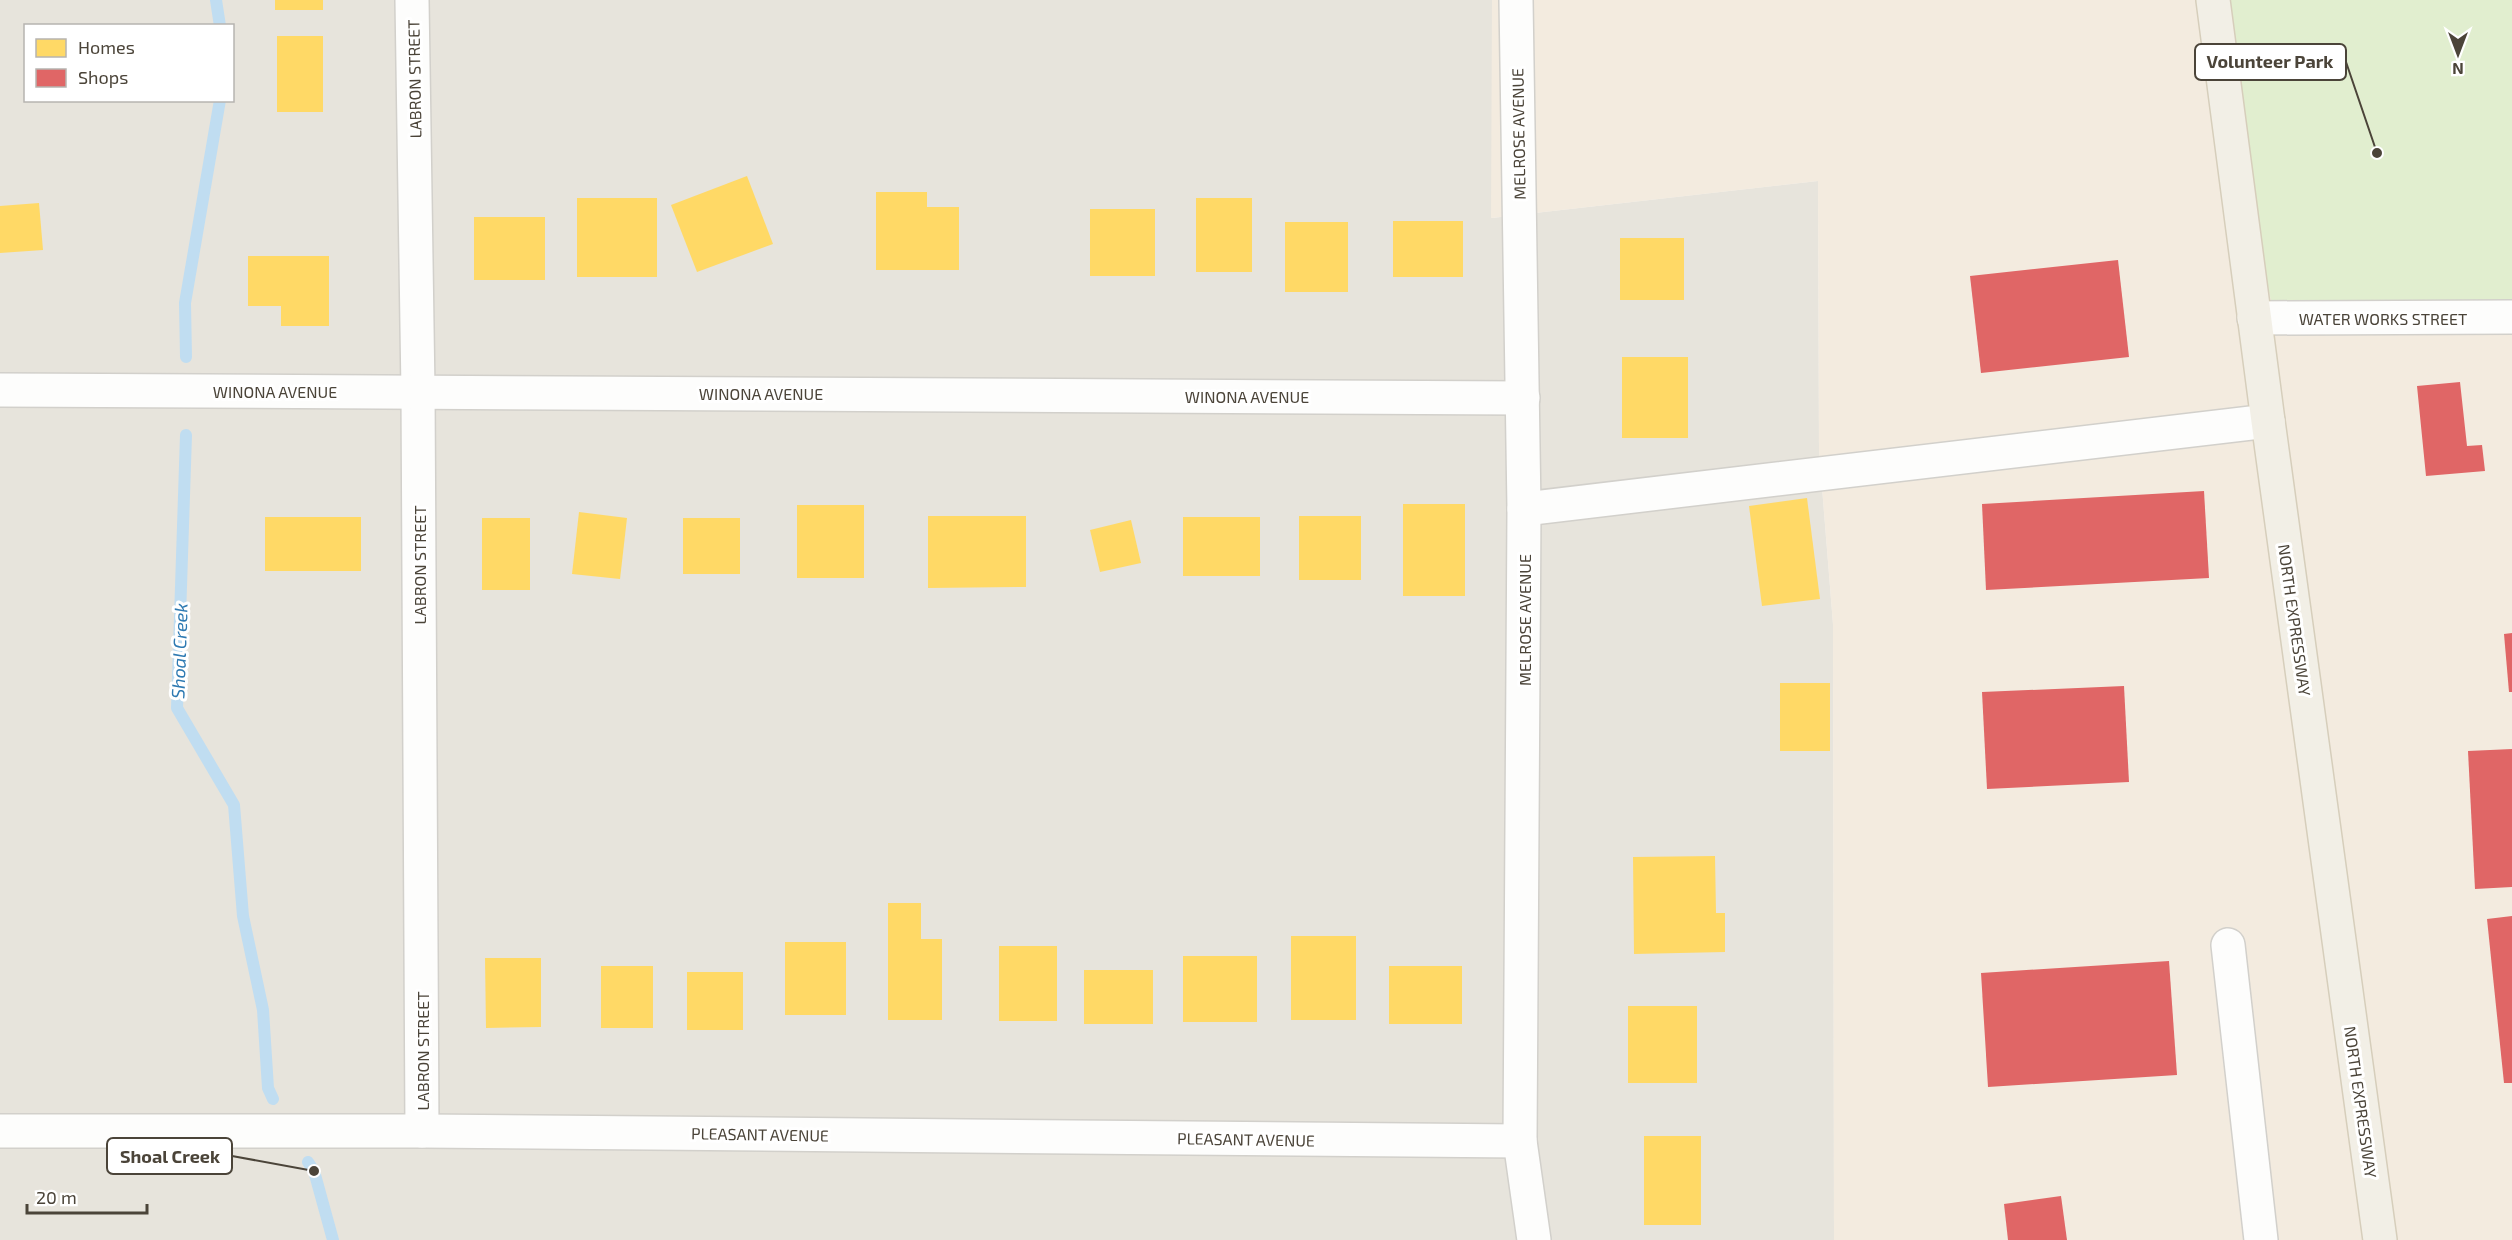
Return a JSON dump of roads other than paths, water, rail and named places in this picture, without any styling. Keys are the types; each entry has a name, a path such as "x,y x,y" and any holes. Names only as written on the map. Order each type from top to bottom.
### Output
{"main road":[{"name":"NORTH EXPRESSWAY","path":"2213,0 2254,318 2380,1240"}],"street":[{"name":"LABRON STREET","path":"412,0 418,391 422,1131"},
{"name":"MELROSE AVENUE","path":"1516,0 1524,509 1520,1141 1534,1240"},
{"name":"WATER WORKS STREET","path":"2254,318 2512,317"},
{"name":"WINONA AVENUE","path":"0,390 1523,398"},
{"path":"1524,509 2268,421"},
{"path":"2228,945 2261,1240"},
{"name":"PLEASANT AVENUE","path":"0,1131 422,1131 1520,1141"}],"waterway":[{"name":"Shoal Creek","path":"216,0 220,24"},
{"name":"Shoal Creek","path":"186,357 185,303 220,102"},
{"name":"Shoal Creek","path":"186,435 177,708 234,805 243,916 263,1010 268,1088 273,1099"},
{"name":"Shoal Creek","path":"308,1162 314,1171 333,1240"}],"place":[{"name":"Volunteer Park","path":"2377,153"},
{"name":"Shoal Creek","path":"314,1171"}]}
